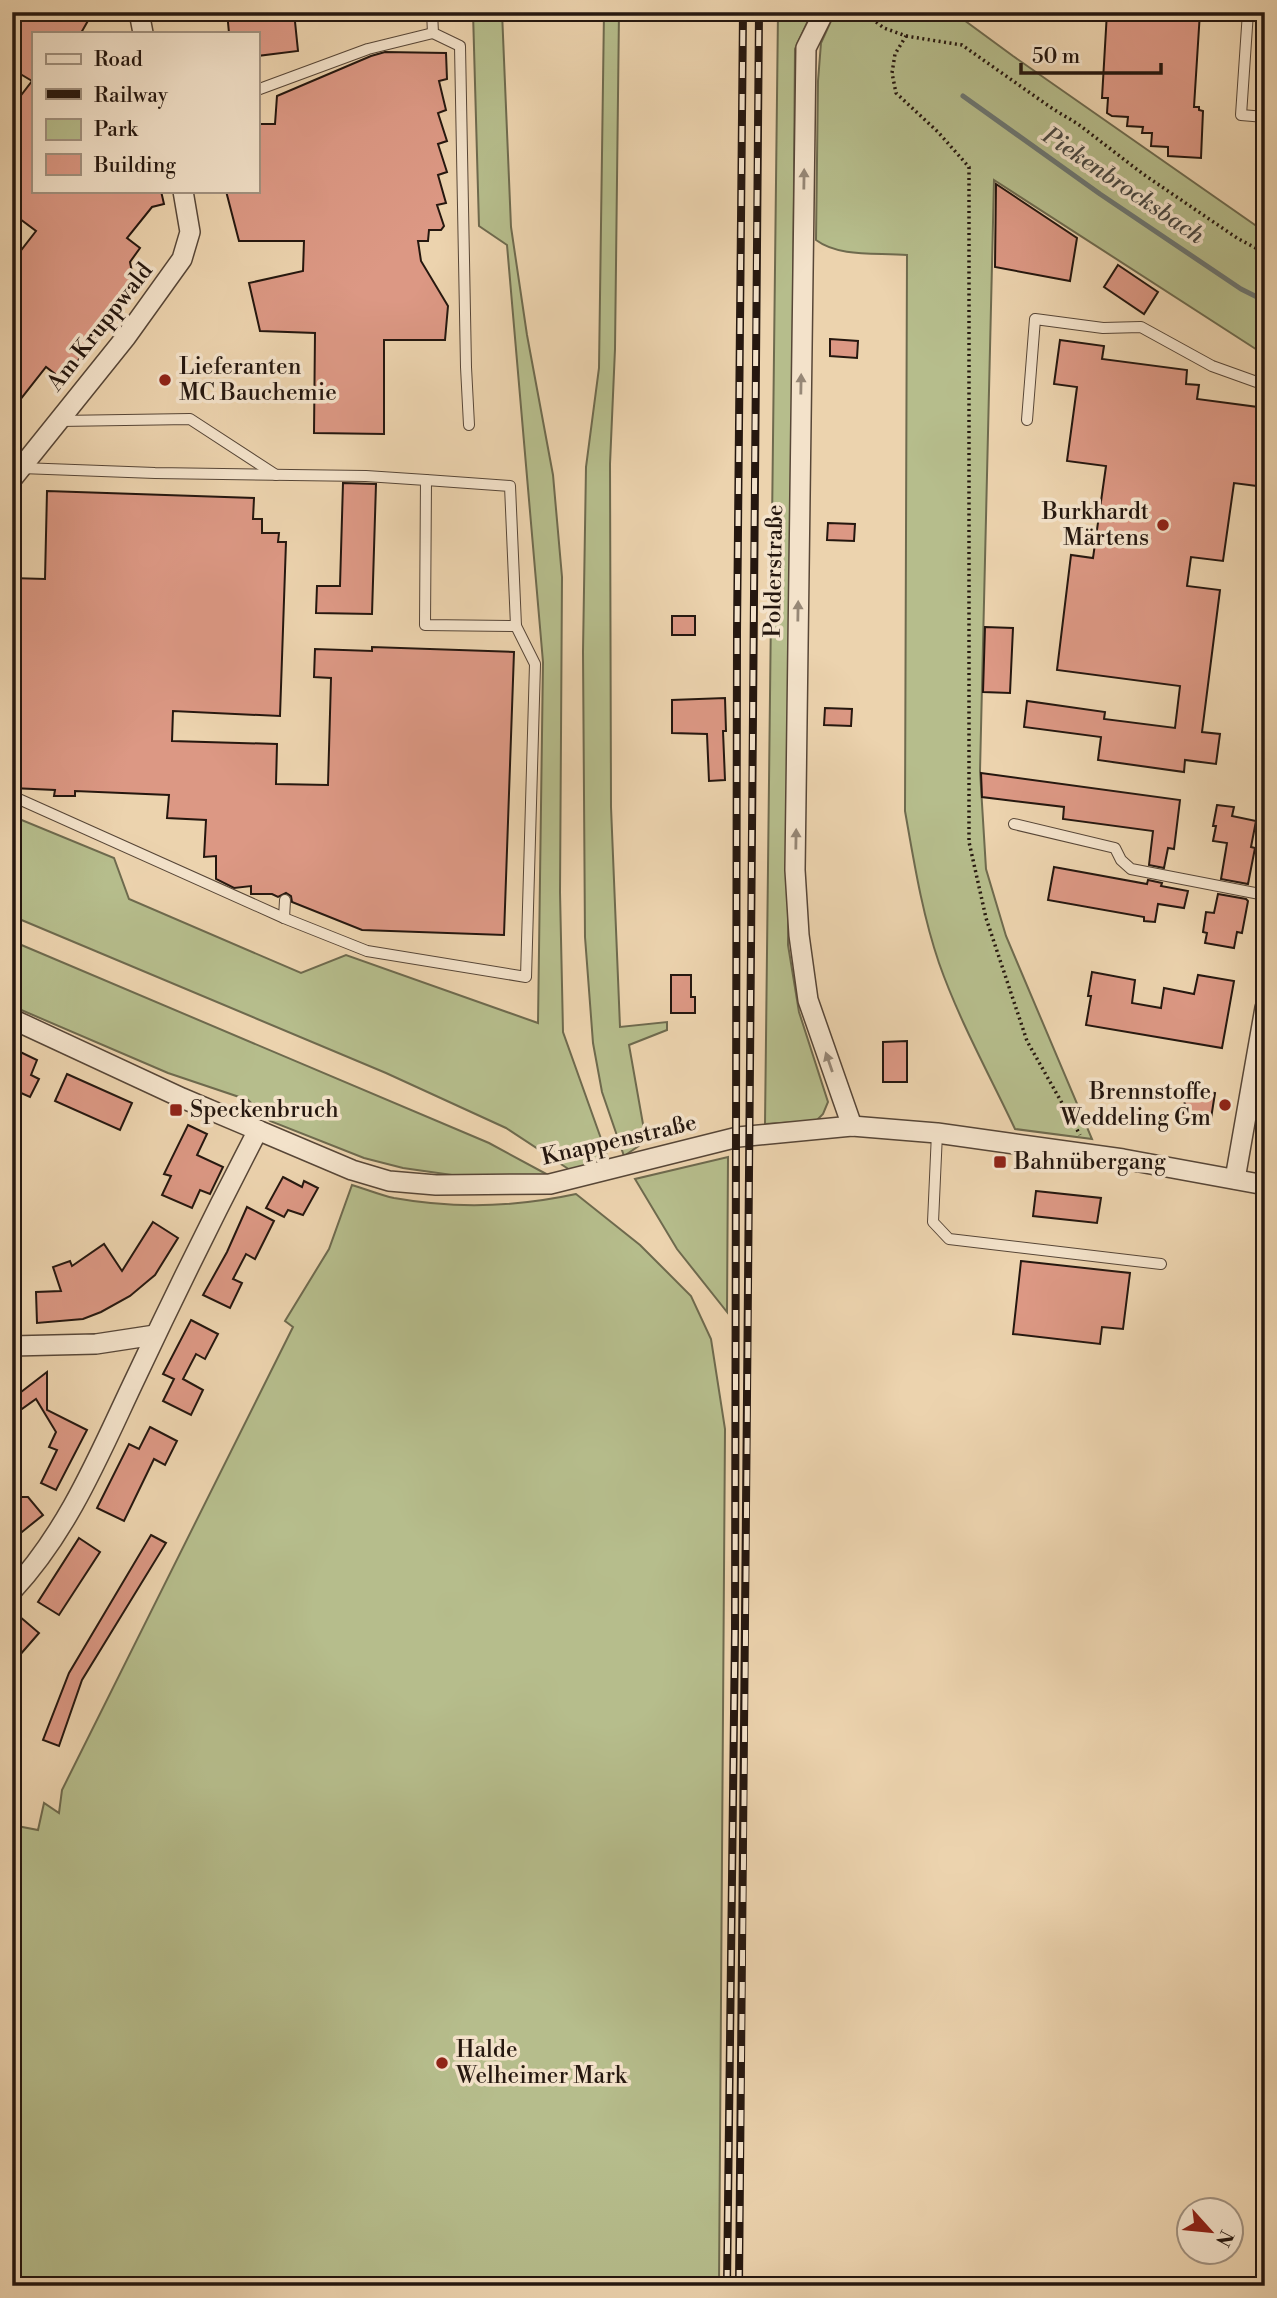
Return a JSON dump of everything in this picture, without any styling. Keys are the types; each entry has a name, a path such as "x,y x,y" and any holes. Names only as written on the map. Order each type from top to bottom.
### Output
{"street":[{"path":"139,12 143,32"},
{"name":"Polderstraße","path":"824,12 806,48 795,870 799,934 808,1000 852,1126"},
{"name":"Am Kruppwald","path":"16,473 126,337 182,260 190,232 183,192"},
{"path":"1235,1179 1265,1008"},
{"name":"Knappenstraße","path":"12,1019 258,1130 352,1170 389,1181 436,1185 550,1184 738,1137 852,1126 937,1133 1078,1153 1265,1185"},
{"path":"12,1591 46,1551 75,1503 258,1130"},
{"path":"12,1346 96,1344 156,1335"}],"lane":[{"path":"432,12 433,33"},
{"path":"1248,12 1241,115 1265,117"},
{"path":"259,89 368,49 433,33 460,46 469,425"},
{"path":"1027,420 1035,319 1103,328 1141,327 1212,366 1265,385"},
{"path":"58,421 190,419 276,475"},
{"path":"12,796 284,918 367,951 526,977 535,664 516,626 510,486 366,476 16,473"},
{"path":"426,480 425,625 516,626"},
{"path":"1014,824 1115,848 1121,860 1131,869 1265,895"},
{"path":"284,918 285,900"},
{"path":"937,1133 933,1222 949,1239 1161,1264"}],"path":[{"path":"863,12 884,28 906,36 962,45 1053,109 1079,124 1143,174 1237,238 1265,253"},
{"path":"906,36 895,54 892,72 896,93 938,132 969,167 969,842 985,918 1027,1041 1072,1117 1081,1138 1078,1153"}],"green space":[{"path":"473,12 502,12 511,227 527,335 553,475 562,577 560,892 563,1032 609,1161 573,1172 506,1128 386,1073 12,916 12,816 114,858 129,899 301,973 346,955 538,1023 543,662 507,245 479,226"},
{"path":"604,12 619,12 615,349 610,464 611,807 620,1027 667,1022 667,1030 629,1045 646,1141 624,1156 602,1092 593,1043 585,937 583,652 586,467 599,368"},
{"path":"778,12 812,12 795,49 788,945 799,1012 828,1102 823,1114 816,1121 765,1124"},
{"path":"835,12 953,12 1265,232 1265,355 994,180 980,771 986,869 1006,936 1092,1139 1015,1129 947,984 923,906 905,811 907,255 848,252 836,250 816,240 821,43"},
{"path":"12,941 489,1143 550,1176 459,1176 403,1168 364,1158 270,1121 248,1100 168,1073 12,1006"},
{"path":"728,1157 727,1312 677,1249 635,1179"},
{"path":"352,1185 394,1198 463,1205 531,1202 576,1194 640,1245 691,1296 711,1339 725,1429 719,2286 12,2286 12,1825 38,1830 44,1803 59,1813 62,1790 293,1327 285,1321 329,1249"}],"building":[{"path":"12,12 93,12 82,32 32,32 32,81 12,69"},
{"path":"227,12 294,12 298,51 259,56 259,32 229,32"},
{"path":"1107,12 1200,12 1194,107 1203,111 1201,158 1168,156 1168,147 1151,146 1152,133 1142,133 1143,127 1127,126 1128,117 1107,113 1108,98 1102,98"},
{"path":"385,52 446,53 447,79 439,81 446,110 438,113 447,141 438,144 447,172 438,175 446,203 437,205 444,226 441,230 429,230 428,241 418,241 421,261 448,306 445,340 384,340 384,434 314,433 315,333 260,331 249,283 303,271 304,241 239,241 226,192 259,192 259,124 275,124 277,96"},
{"path":"32,81 32,192 161,192 164,204 152,207 127,238 140,248 130,262 135,287 63,380 46,367 12,410 12,262 36,231 12,213 12,107"},
{"path":"996,184 1077,238 1070,281 995,267"},
{"path":"1118,265 1158,292 1144,314 1104,287"},
{"path":"830,339 858,341 857,358 830,356"},
{"path":"1060,340 1104,346 1102,359 1187,370 1186,384 1199,385 1197,399 1265,408 1265,487 1234,483 1223,561 1191,557 1187,586 1220,590 1202,732 1220,734 1216,764 1185,760 1184,772 1098,760 1101,737 1024,727 1027,701 1105,712 1104,719 1175,728 1180,686 1057,670 1071,555 1093,558 1106,466 1067,461 1077,387 1054,384"},
{"path":"343,483 376,484 372,614 316,613 317,586 340,586"},
{"path":"47,491 254,498 253,519 262,519 262,533 279,533 278,542 286,542 280,716 173,711 172,741 277,744 276,784 328,785 331,678 314,677 315,649 372,651 372,647 514,652 504,935 362,930 292,902 291,896 286,893 278,897 272,894 251,894 251,886 234,888 216,879 216,856 204,857 206,820 167,818 169,795 75,791 75,796 54,796 55,790 12,788 12,649 16,612 12,611 12,578 45,579"},
{"path":"828,523 855,524 854,541 827,540"},
{"path":"672,616 695,616 695,635 672,635"},
{"path":"985,627 1013,628 1010,693 983,692"},
{"path":"725,698 725,780 709,781 707,734 672,733 672,700"},
{"path":"825,708 852,709 851,726 824,725"},
{"path":"981,773 1180,800 1174,849 1168,848 1164,868 1149,865 1153,831 1063,819 1064,807 982,797"},
{"path":"1217,805 1234,807 1232,816 1256,821 1251,847 1255,848 1248,884 1221,879 1227,843 1213,841"},
{"path":"1054,867 1147,884 1148,880 1162,883 1161,886 1188,891 1184,908 1158,904 1155,922 1144,921 1144,917 1048,900"},
{"path":"1218,894 1248,901 1242,933 1237,932 1234,948 1205,943 1207,933 1203,932 1206,912 1214,913"},
{"path":"1092,972 1135,980 1132,1003 1161,1008 1164,988 1194,994 1198,975 1234,981 1222,1048 1086,1025"},
{"path":"671,975 691,975 691,997 695,997 695,1013 671,1013"},
{"path":"907,1041 907,1082 883,1082 883,1042"},
{"path":"12,1048 37,1060 31,1075 39,1079 30,1097 12,1089"},
{"path":"67,1074 132,1103 120,1130 55,1101"},
{"path":"1187,1088 1215,1093 1210,1125 1182,1120"},
{"path":"188,1125 207,1134 197,1155 223,1167 210,1194 200,1190 192,1208 162,1195 171,1176 164,1174"},
{"path":"283,1177 302,1187 304,1181 318,1188 303,1215 288,1210 284,1217 266,1208"},
{"path":"1036,1191 1101,1198 1097,1223 1033,1216"},
{"path":"247,1207 274,1221 255,1259 246,1254 233,1279 242,1283 230,1308 203,1295 227,1252"},
{"path":"153,1222 178,1238 155,1275 130,1296 101,1312 83,1319 37,1323 36,1292 61,1291 53,1267 70,1261 72,1266 104,1244 122,1271"},
{"path":"1021,1261 1130,1273 1123,1329 1102,1327 1100,1344 1013,1334"},
{"path":"191,1320 218,1334 205,1359 196,1354 183,1379 203,1390 191,1415 163,1401 174,1379 163,1374"},
{"path":"47,1372 47,1410 87,1430 56,1490 41,1483 57,1450 49,1447 56,1432 36,1399 12,1416 12,1399"},
{"path":"150,1427 177,1441 165,1465 154,1459 124,1521 97,1508 129,1444 139,1449"},
{"path":"22,1497 28,1497 43,1515 12,1540 12,1505"},
{"path":"151,1535 166,1543 82,1680 59,1746 43,1740 69,1673"},
{"path":"79,1538 100,1552 59,1615 38,1602"},
{"path":"12,1610 39,1633 12,1664"}],"waterway":[{"name":"Piekenbrocksbach","path":"963,96 1100,194 1241,289 1265,301"}],"railway":[{"path":"727,2286 735,1633 737,633 743,12"},
{"path":"739,2286 759,12"}],"place":[{"name":"Lieferanten MC Bauchemie","path":"165,380"},
{"name":"Burkhardt Märtens","path":"1163,525"},
{"name":"Brennstoffe Weddeling Gm","path":"1225,1105"},
{"name":"Speckenbruch","path":"176,1110"},
{"name":"Bahnübergang","path":"1000,1162"},
{"name":"Halde Welheimer Mark","path":"442,2063"}]}
